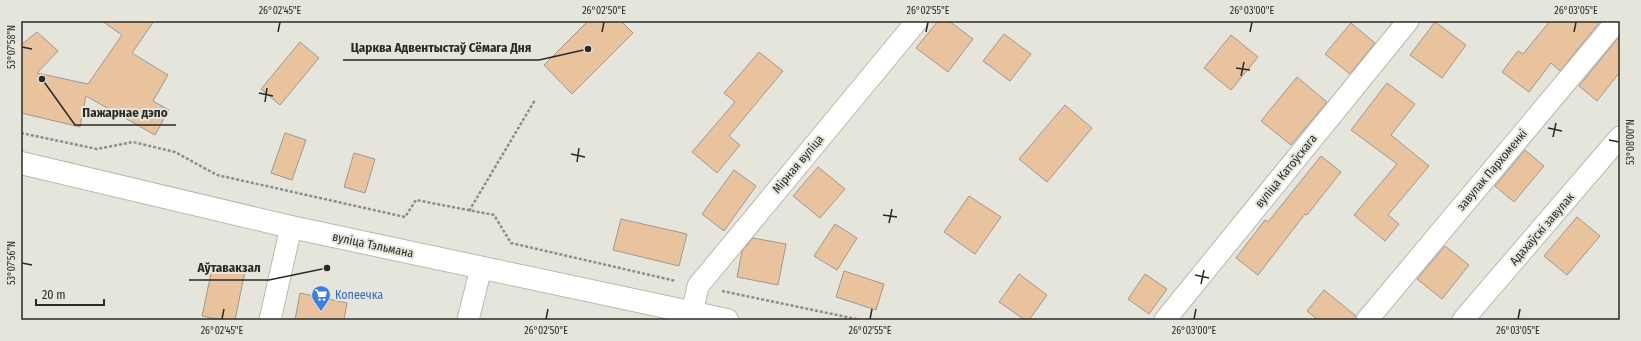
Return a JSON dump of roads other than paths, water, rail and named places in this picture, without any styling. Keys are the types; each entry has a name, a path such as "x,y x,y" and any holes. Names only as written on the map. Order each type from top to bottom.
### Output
{"main road":[{"name":"вуліца Тэльмана","path":"21,163 291,228 727,320"}],"street":[{"name":"Мірная вуліца","path":"692,313 698,286 917,21"},
{"name":"вуліца Катоўскага","path":"1165,320 1408,21"},
{"name":"завулак Пархоменкі","path":"1367,320 1618,21"},
{"name":"Адахаўскі завулак","path":"1463,320 1620,137"},
{"path":"270,320 291,228"},
{"path":"468,320 481,268"}],"place":[{"name":"Царква Адвентыстаў Сёмага Дня","path":"588,49"},
{"name":"Пажарнае дэпо","path":"42,79"},
{"name":"Аўтавакзал","path":"327,268"},
{"name":"Копеечка","path":"321,312"}]}
